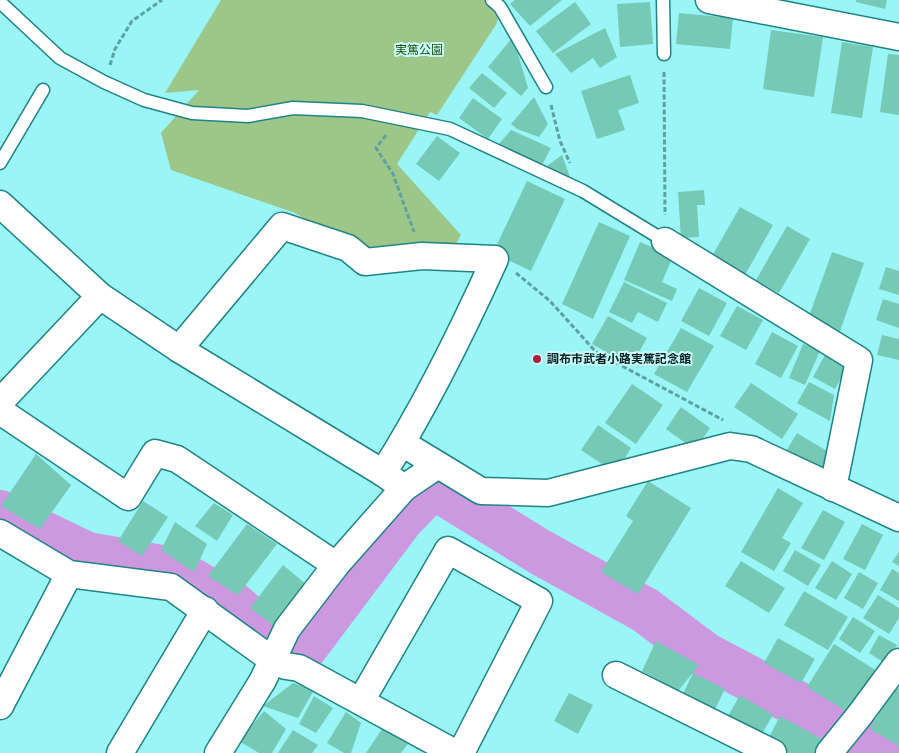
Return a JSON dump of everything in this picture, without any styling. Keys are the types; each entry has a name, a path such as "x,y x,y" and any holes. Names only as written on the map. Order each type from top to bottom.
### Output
{"street":[{"path":"709,0 785,7 899,37"},
{"path":"0,204 100,296 179,349 394,481"},
{"path":"179,349 282,226 294,228 348,248 365,262 422,256 495,259 474,307 402,443 394,481 336,565 287,629 230,750"},
{"path":"665,240 859,360 833,488"},
{"path":"0,402 100,296"},
{"path":"0,411 128,497 155,453 176,459 336,565"},
{"path":"402,443 481,491 548,493 730,446 751,449 899,518"},
{"path":"394,481 438,464"},
{"path":"0,533 69,574 171,587 272,658 286,666 299,668 455,753"},
{"path":"361,701 448,550 540,601 461,753"},
{"path":"0,706 69,574"},
{"path":"120,753 205,610"},
{"path":"830,751 898,665"},
{"path":"616,675 773,753"}],"lane":[{"path":"492,0 500,7 546,87"},
{"path":"663,0 664,54"},
{"path":"0,2 60,58 104,82 144,100 192,114 248,116 293,108 362,111 400,117 450,129 583,191 665,240"},
{"path":"0,163 42,90"}],"path":[{"path":"104,82 115,49 132,21 162,0"},
{"path":"664,54 665,240"},
{"path":"546,87 560,141 583,191"},
{"path":"400,117 376,148 393,174 422,256"},
{"path":"495,259 513,270 550,301 596,352 729,423 730,446"}],"green space":[{"name":"実篤公園","path":"221,0 490,0 500,7 497,23 437,115 430,112 397,164 461,235 454,247 367,255 295,213 171,170 161,133 199,90 165,93"}],"building":[{"path":"515,0 562,0 530,26 510,4"},
{"path":"856,0 887,0 885,9 856,2"},
{"path":"575,2 591,24 553,53 536,31"},
{"path":"650,2 653,44 620,47 617,4"},
{"path":"679,13 733,18 730,49 676,44"},
{"path":"605,28 617,57 600,68 593,58 571,73 555,54"},
{"path":"771,30 823,37 814,97 763,89"},
{"path":"513,37 528,88 521,96 488,67"},
{"path":"842,42 873,47 862,118 831,113"},
{"path":"888,54 899,55 899,115 880,112"},
{"path":"482,73 507,93 494,108 469,88"},
{"path":"630,75 639,103 618,110 625,130 597,139 581,91"},
{"path":"534,97 548,124 539,137 517,129 511,124"},
{"path":"473,98 502,119 488,139 459,118"},
{"path":"511,130 551,148 542,165 498,145"},
{"path":"437,136 460,153 439,181 416,164"},
{"path":"562,155 573,185 543,169"},
{"path":"527,181 565,199 531,271 493,253"},
{"path":"704,190 705,205 697,205 699,237 681,238 678,192"},
{"path":"740,207 773,225 740,284 707,265"},
{"path":"599,222 630,236 593,319 562,304"},
{"path":"787,226 810,239 779,293 756,280"},
{"path":"640,242 673,256 662,282 677,289 672,301 624,280"},
{"path":"832,252 864,263 840,331 808,319"},
{"path":"886,267 899,271 899,295 879,289"},
{"path":"624,282 667,303 658,322 638,312 632,323 609,312"},
{"path":"699,288 727,303 709,336 681,321"},
{"path":"883,299 899,304 899,328 876,320"},
{"path":"737,306 763,320 746,350 720,336"},
{"path":"608,316 647,338 631,366 592,344"},
{"path":"681,328 714,346 687,392 654,374"},
{"path":"772,332 798,346 781,378 755,364"},
{"path":"882,335 899,339 899,360 877,355"},
{"path":"803,344 820,351 805,385 789,378"},
{"path":"825,355 847,367 835,389 813,377"},
{"path":"809,382 834,395 830,421 797,403"},
{"path":"751,383 798,414 782,439 734,407"},
{"path":"632,384 663,405 636,444 605,423"},
{"path":"681,407 710,428 695,450 666,429"},
{"path":"598,425 631,448 625,458 605,466 581,450"},
{"path":"797,433 832,454 820,473 785,453"},
{"path":"36,454 71,485 40,529 1,506"},
{"path":"648,481 691,508 638,594 601,572 633,521 626,516"},
{"path":"778,488 803,503 782,538 791,543 774,571 741,552"},
{"path":"143,501 168,517 142,556 118,541"},
{"path":"214,503 233,515 217,541 195,526"},
{"path":"823,510 845,522 824,560 801,548"},
{"path":"175,522 207,544 194,572 161,550"},
{"path":"247,524 277,544 238,595 208,576"},
{"path":"862,524 883,535 865,570 843,559"},
{"path":"795,550 821,565 808,586 783,571"},
{"path":"899,552 899,566 892,562"},
{"path":"741,561 785,588 769,613 725,586"},
{"path":"832,561 852,574 836,600 815,588"},
{"path":"283,565 307,585 276,627 250,608"},
{"path":"892,569 899,573 899,601 880,590"},
{"path":"859,572 878,583 863,609 844,598"},
{"path":"804,591 848,617 828,650 784,625"},
{"path":"878,595 899,608 899,618 889,634 863,618"},
{"path":"853,617 875,631 860,653 839,639"},
{"path":"879,635 897,645 886,664 869,653"},
{"path":"778,638 815,659 801,683 764,663"},
{"path":"656,641 699,665 678,691 642,671"},
{"path":"834,644 877,671 849,713 807,687"},
{"path":"693,673 725,689 714,711 682,696"},
{"path":"293,683 314,690 298,718 263,706"},
{"path":"895,686 899,689 899,746 870,729"},
{"path":"569,693 593,705 578,734 554,721"},
{"path":"740,695 773,715 760,737 728,716"},
{"path":"314,696 333,708 316,733 299,724"},
{"path":"264,711 286,729 272,753 259,753 239,741"},
{"path":"346,712 361,723 351,753 344,753 327,743"},
{"path":"780,716 829,743 819,753 789,753 767,741"},
{"path":"384,726 408,744 401,753 366,753"},
{"path":"293,730 318,745 312,753 278,753"}],"waterway":[{"path":"0,513 87,555 173,570 232,604 293,655 302,651 401,519 433,486 540,552 645,610 705,655 890,753"}],"place":[{"name":"調布市武者小路実篤記念館","path":"537,359"}]}
